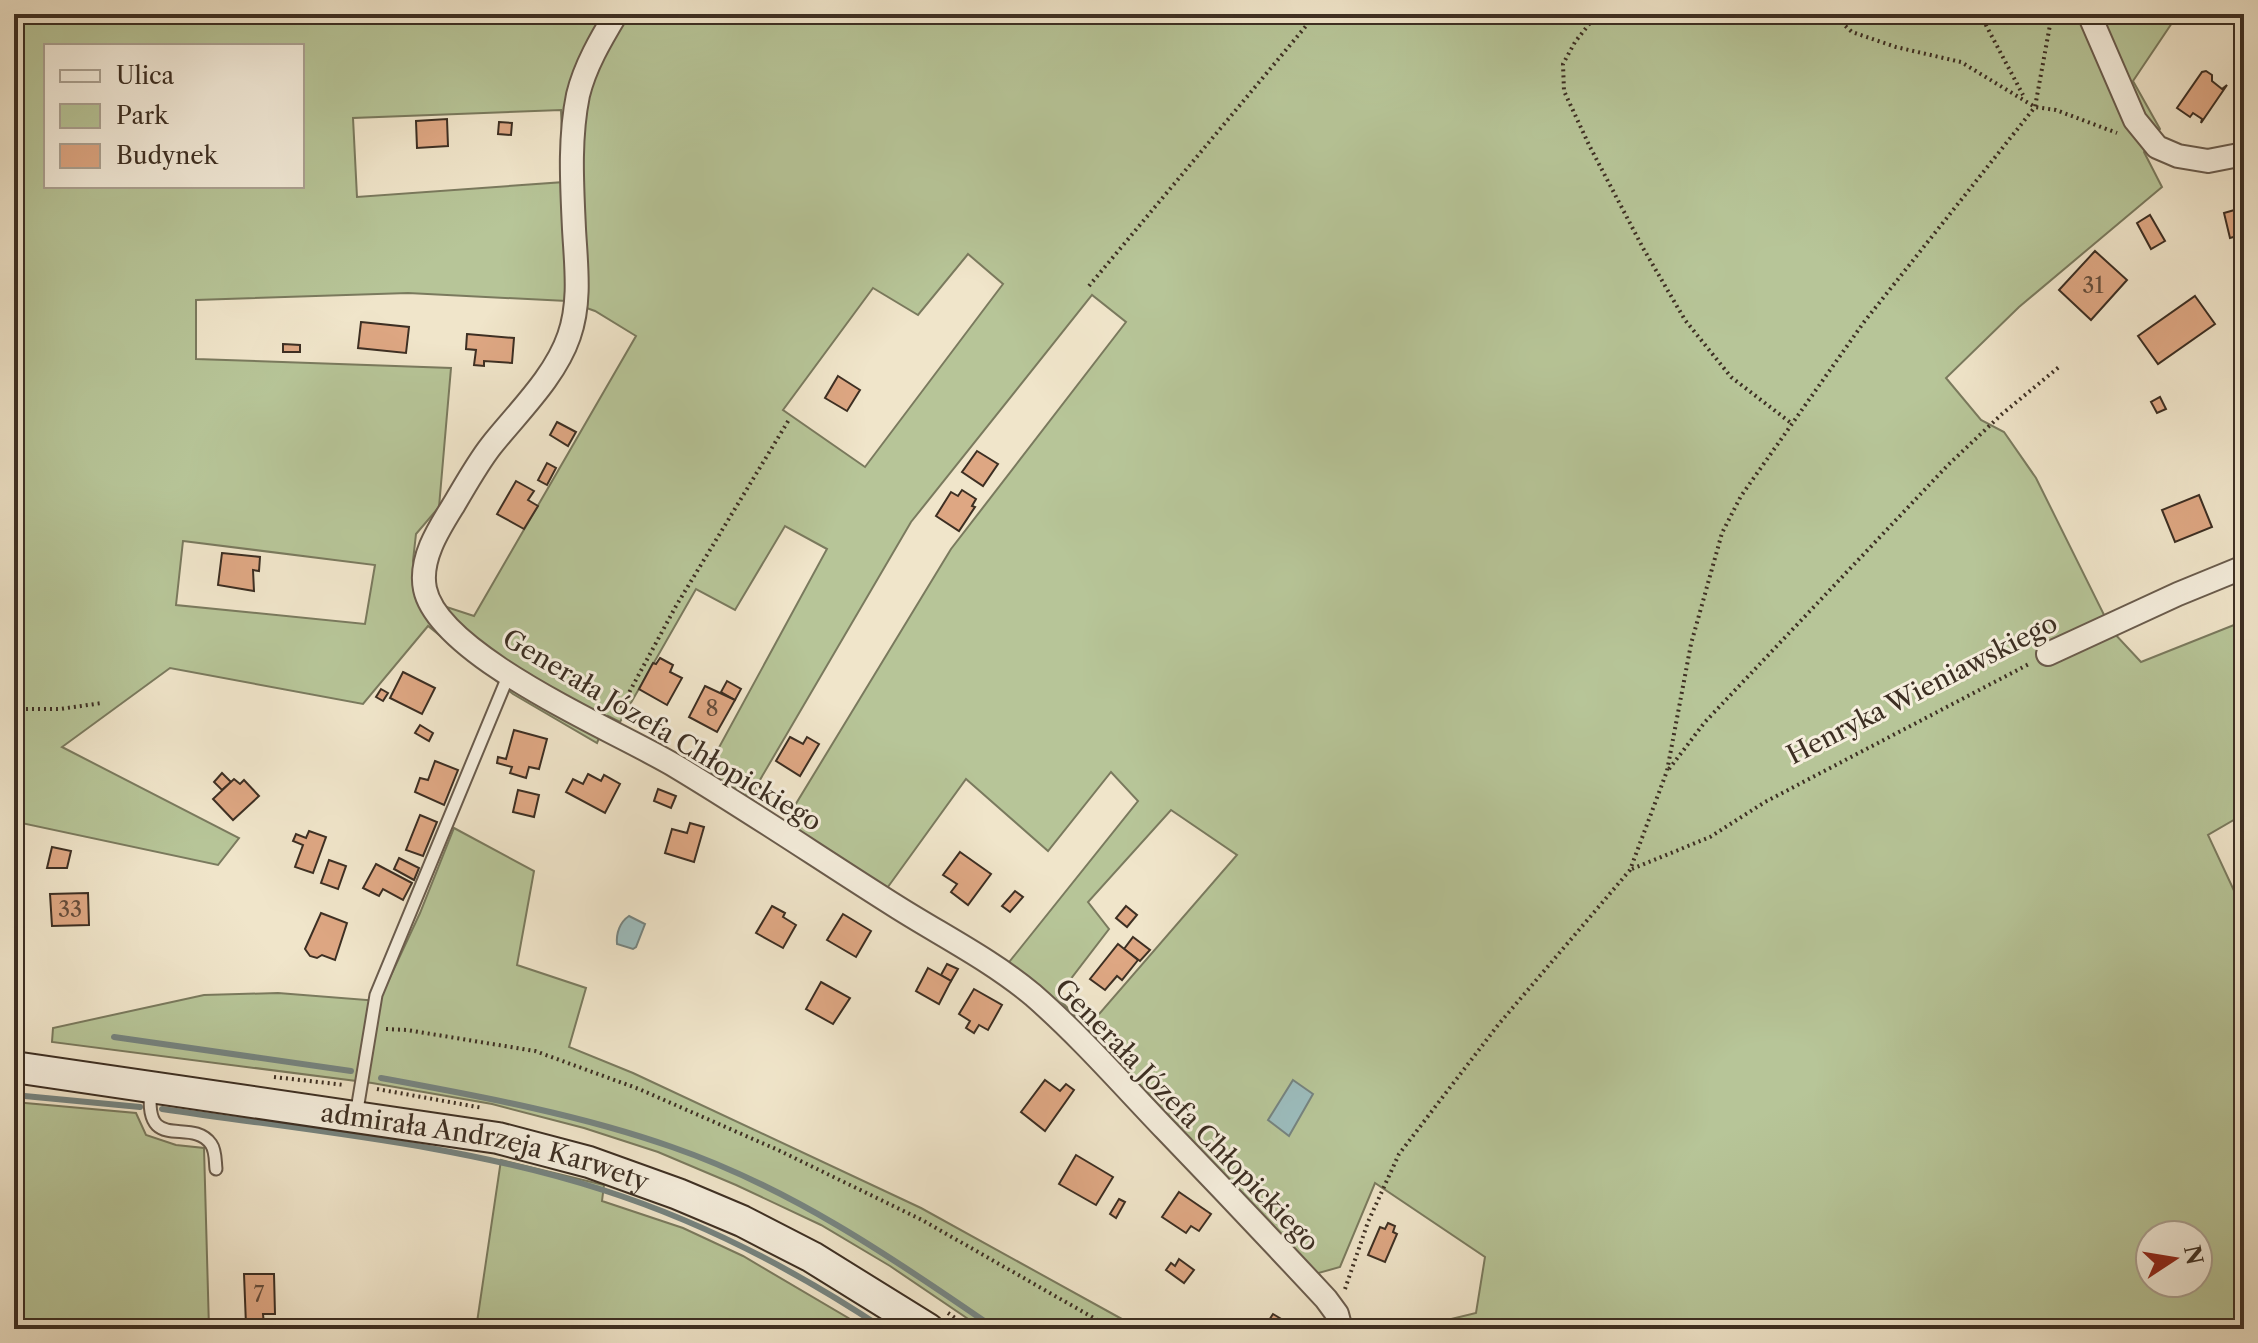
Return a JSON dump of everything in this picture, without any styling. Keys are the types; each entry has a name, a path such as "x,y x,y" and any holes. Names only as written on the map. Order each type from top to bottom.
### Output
{"main road":[{"name":"admirała Andrzeja Karwety","path":"14,1067 498,1138 589,1162 742,1221 812,1257 925,1328"}],"street":[{"name":"Generała Józefa Chłopickiego","path":"616,14 588,65 578,94 572,143 576,303 569,337 552,369 487,452 440,528 424,569 427,596 446,626 509,673 576,714 674,765 763,819 968,949 1032,995 1101,1061 1218,1183 1326,1299 1339,1322"},
{"path":"2089,14 2135,120 2157,147 2178,156 2208,161 2244,154"},
{"name":"Henryka Wieniawskiego","path":"2048,654 2244,567"}],"lane":[{"path":"356,1116 376,995 509,673"},
{"path":"151,1087 149,1106 151,1117 157,1125 206,1139 214,1147 216,1169"}],"path":[{"path":"1089,286 1316,14"},
{"path":"1597,14 1575,42 1563,64 1564,91 1589,145 1685,320 1731,377 1791,423"},
{"path":"1832,14 1852,32 1896,47 1961,62 2035,107 2056,110 2157,147"},
{"path":"1980,14 2023,98"},
{"path":"1339,1322 1368,1222 1399,1154 1498,1025 1630,870 1667,771 1691,644 1722,533 1741,496 1864,322 2035,107 2052,14"},
{"path":"1667,771 1705,722 1948,465 2002,414 2059,367"},
{"path":"609,730 676,606 790,418"},
{"name":"Henryka Wieniawskiego","path":"1630,870 1710,837 1765,802 2048,654"},
{"path":"14,709 60,709 102,703"},
{"path":"370,1028 407,1030 535,1051 639,1089 778,1150 922,1220 1113,1329"}],"green space":[{"path":"14,14 2178,14 2133,81 2160,129 2144,152 2162,187 2019,307 1946,378 1981,420 2004,432 2036,478 2112,631 2141,662 2244,621 2244,814 2208,835 2244,912 2244,1329 1410,1329 1476,1313 1485,1257 1375,1183 1340,1267 1315,1274 1006,966 1138,801 1111,772 1048,851 966,779 885,891 783,825 951,549 1126,322 1092,295 911,522 747,802 704,775 827,549 785,526 735,610 696,589 620,722 608,716 597,743 513,694 428,626 363,704 170,668 62,747 239,838 218,865 17,822 14,825","holes":["561,110 564,182 357,197 353,118","968,254 1003,284 865,467 783,410 873,288 918,315","408,293 567,301 595,311 636,336 474,616 419,598 413,561 416,534 439,507 451,368 196,359 196,300","183,541 375,565 365,624 176,605","1171,810 1237,855 1087,1028 1057,997 1109,929 1088,902"]},
{"path":"454,828 534,871 517,965 586,988 569,1047 633,1073 921,1208 1140,1329 983,1329 890,1266 821,1225 658,1152 584,1128 492,1104 372,1083 52,1042 53,1028 204,995 278,993 379,1001 420,913"},
{"path":"14,1102 136,1113 146,1135 176,1145 204,1148 209,1329 14,1329"},
{"path":"501,1160 604,1185 602,1201 683,1228 743,1256 867,1329 476,1329"}],"water":[{"path":"629,916 645,924 633,949 617,944 619,928"},
{"path":"1293,1080 1313,1094 1289,1136 1268,1120"}],"building":[{"path":"2206,71 2222,89 2227,85 2201,123 2202,119 2193,113 2190,117 2177,108 2202,72"},
{"path":"447,119 448,146 417,148 416,121"},
{"path":"499,122 512,123 511,135 498,134"},
{"path":"2244,204 2244,234 2230,238 2224,213"},
{"path":"2150,215 2165,241 2151,249 2137,223"},
{"path":"2095,251 2127,280 2091,320 2059,290"},
{"path":"2195,296 2215,324 2158,364 2138,336"},
{"path":"361,322 409,327 406,353 358,348"},
{"path":"467,334 514,338 512,363 484,361 484,366 474,365 476,350 466,349"},
{"path":"283,344 300,345 300,352 283,352"},
{"path":"838,376 860,390 847,411 825,398"},
{"path":"2160,397 2166,409 2157,413 2151,402"},
{"path":"557,422 576,432 568,446 550,435"},
{"path":"977,451 998,464 983,486 962,472"},
{"path":"547,463 556,468 547,485 538,480"},
{"path":"516,481 534,491 528,500 538,506 524,529 497,514"},
{"path":"962,490 976,499 972,506 975,507 959,531 936,516 951,492 958,496"},
{"path":"2199,495 2212,527 2175,542 2162,510"},
{"path":"222,553 260,557 259,571 253,570 254,591 218,585"},
{"path":"660,658 673,665 670,672 682,678 667,705 639,689 653,663 656,664"},
{"path":"403,672 435,688 422,714 390,698"},
{"path":"727,681 741,689 735,700 721,692"},
{"path":"705,686 735,700 717,732 689,717"},
{"path":"381,689 388,693 383,701 376,697"},
{"path":"420,725 433,733 429,741 415,733"},
{"path":"514,730 547,739 539,769 529,767 526,778 510,773 512,767 497,763 498,757 506,759"},
{"path":"790,737 803,744 807,737 819,744 800,776 776,761"},
{"path":"435,761 458,770 444,805 415,792 420,778 428,780"},
{"path":"222,773 231,782 222,790 214,782"},
{"path":"588,774 601,781 604,775 620,784 605,813 566,792 573,779 583,784"},
{"path":"234,779 240,784 244,780 259,796 233,820 213,799"},
{"path":"658,789 676,796 671,808 654,801"},
{"path":"518,790 539,795 534,817 513,812"},
{"path":"420,815 437,822 423,856 406,850"},
{"path":"690,823 704,827 694,862 665,853 672,829 687,833"},
{"path":"309,831 326,837 313,873 295,867 303,845 293,841 296,834 306,838"},
{"path":"52,847 71,851 67,868 47,868"},
{"path":"960,852 991,874 968,905 951,892 957,884 943,875"},
{"path":"399,858 419,868 414,880 394,869"},
{"path":"329,860 346,866 338,889 321,883"},
{"path":"376,864 412,883 403,900 383,889 379,896 363,888"},
{"path":"1015,891 1023,897 1010,912 1002,906"},
{"path":"88,893 89,925 52,926 50,894"},
{"path":"772,906 785,913 783,917 796,925 783,948 756,933"},
{"path":"1126,906 1137,915 1127,927 1116,918"},
{"path":"321,913 347,923 335,960 322,955 317,958 310,956 305,949"},
{"path":"843,914 871,931 856,957 827,940"},
{"path":"1133,937 1150,950 1140,961 1124,949"},
{"path":"1118,944 1138,960 1122,980 1117,976 1105,990 1090,979"},
{"path":"947,964 958,969 951,981 941,975"},
{"path":"928,968 951,981 939,1004 916,991"},
{"path":"821,982 850,998 833,1024 806,1009"},
{"path":"974,989 1002,1005 988,1030 979,1025 974,1033 966,1028 970,1021 959,1014"},
{"path":"1045,1080 1060,1091 1066,1084 1074,1090 1045,1131 1021,1112"},
{"path":"1076,1155 1113,1177 1096,1205 1059,1184"},
{"path":"1179,1192 1211,1214 1199,1231 1191,1226 1186,1233 1162,1217"},
{"path":"1119,1199 1125,1202 1116,1218 1110,1214"},
{"path":"1388,1223 1395,1226 1393,1232 1397,1234 1385,1262 1368,1255 1380,1227 1385,1229"},
{"path":"1179,1259 1194,1270 1184,1283 1166,1270 1171,1263 1175,1266"},
{"path":"244,1274 274,1274 275,1314 263,1314 264,1325 246,1325"},
{"path":"1273,1314 1298,1329 1259,1329 1261,1326 1264,1328"}],"waterway":[{"path":"114,1037 351,1071"},
{"path":"381,1078 564,1115 636,1135 715,1163 837,1225 990,1325"},
{"path":"14,1095 140,1107"},
{"path":"162,1109 440,1150 549,1174 603,1190 677,1217 748,1250 817,1287 884,1329"}]}
